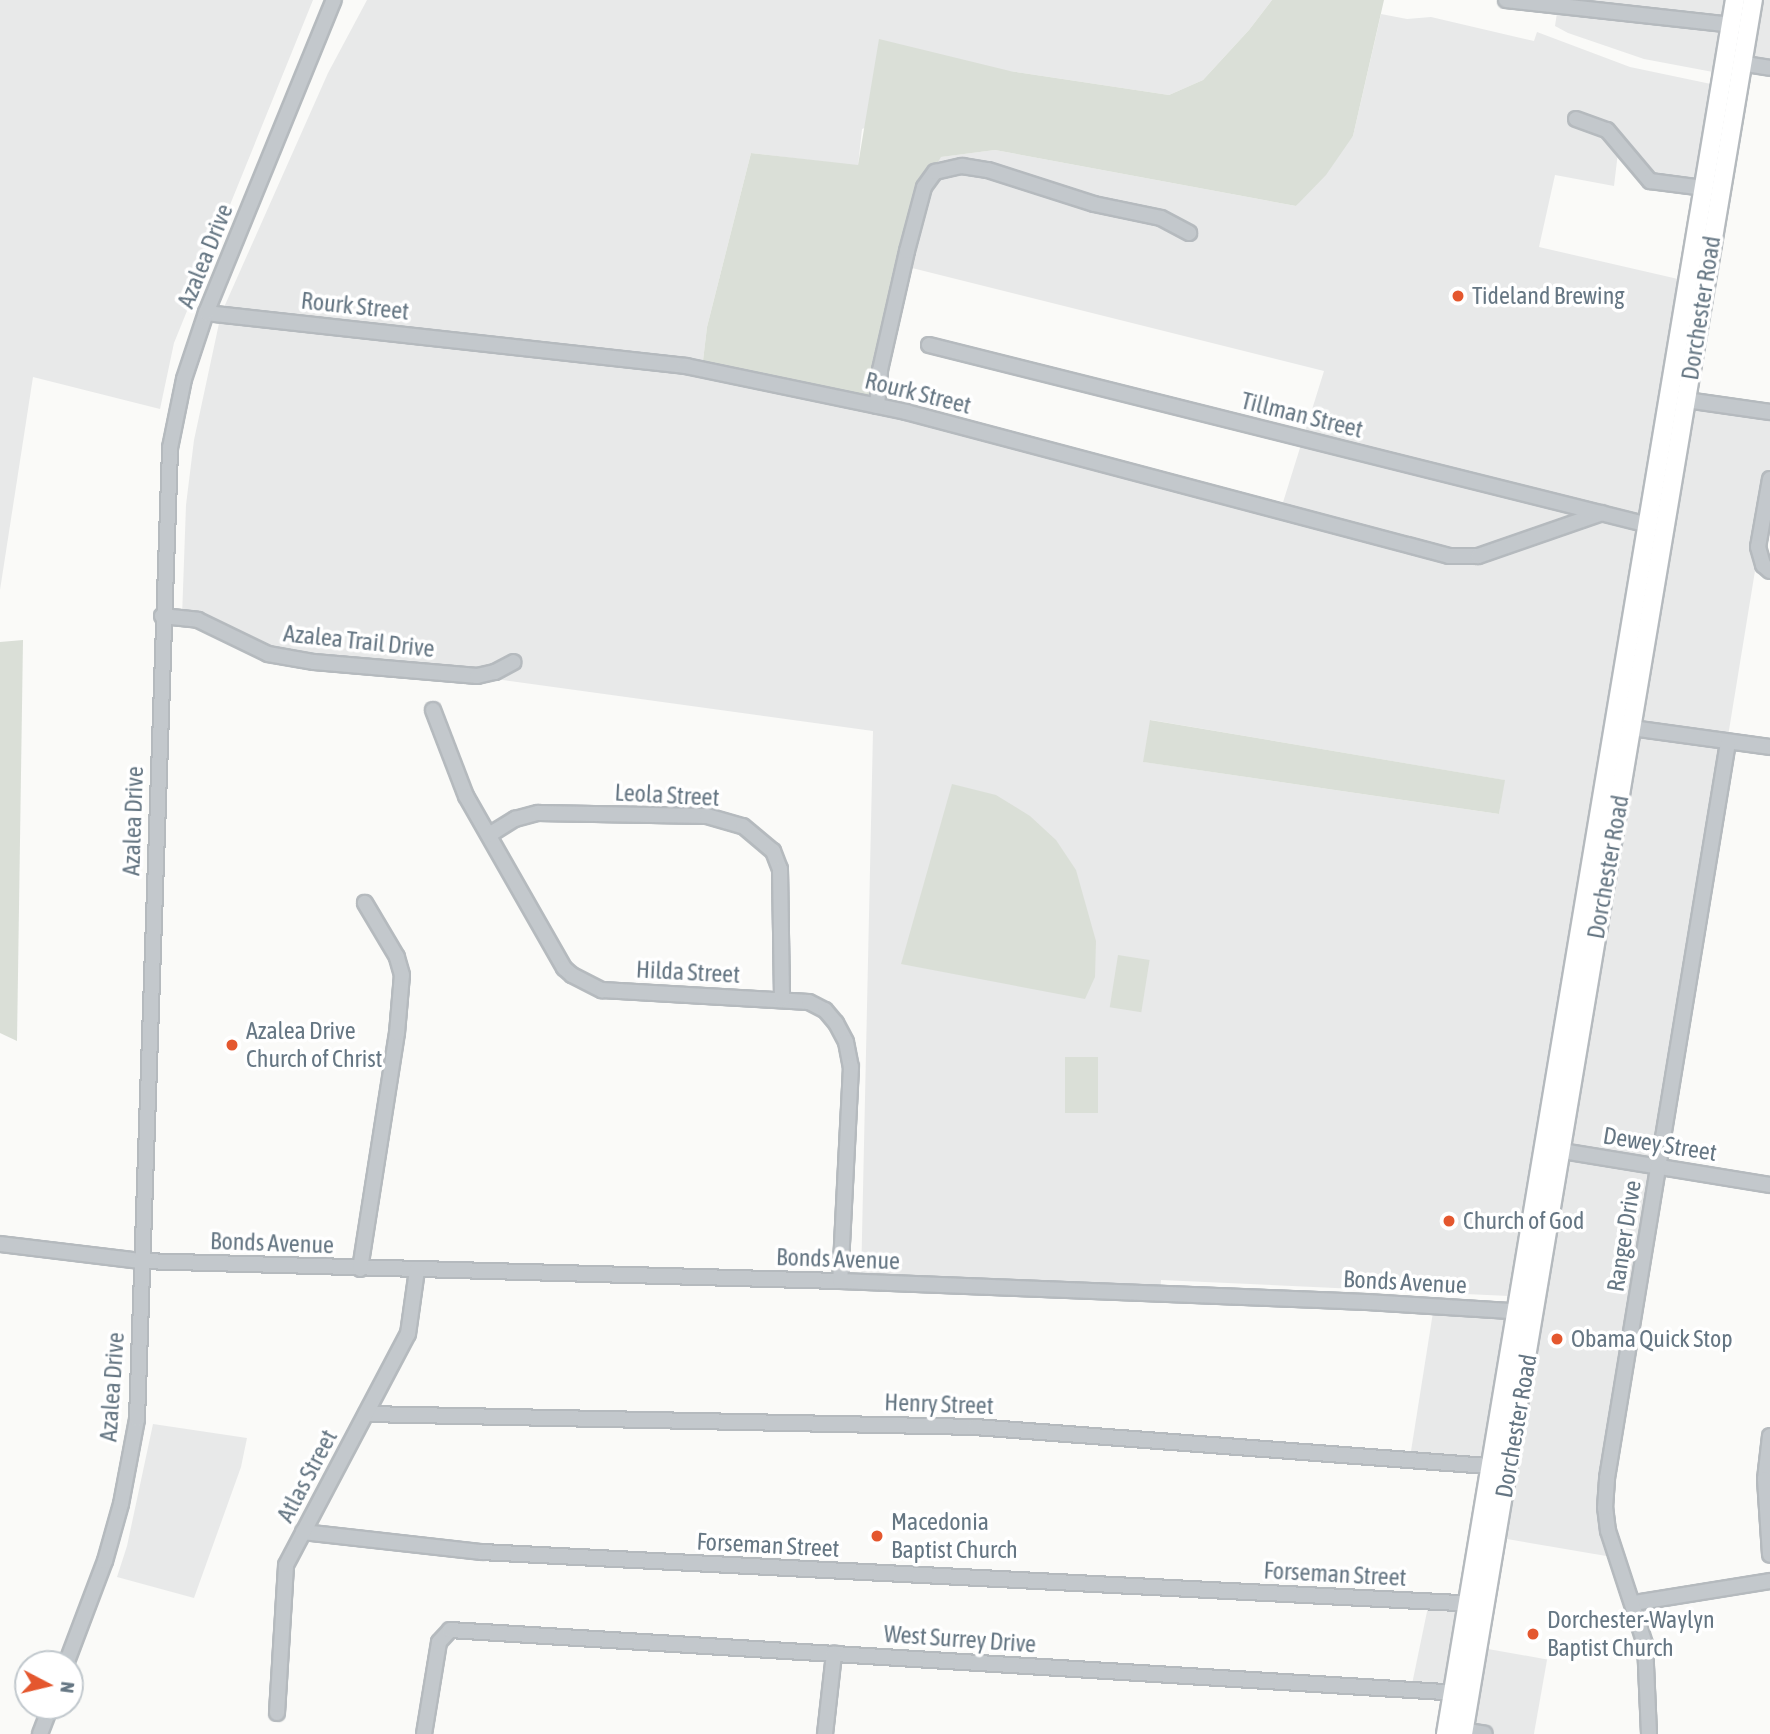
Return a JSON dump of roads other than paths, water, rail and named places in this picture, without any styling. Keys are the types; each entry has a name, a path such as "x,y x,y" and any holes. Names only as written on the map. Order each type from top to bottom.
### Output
{"main road":[{"name":"Dorchester Road","path":"1455,1732 1476,1604 1509,1468 1535,1313 1551,1149 1612,726 1646,524 1712,189 1739,26 1735,0"},
{"name":"Dorchester Road","path":"1739,26 1753,0"},
{"name":"Dorchester Road","path":"1476,1604 1490,1465 1516,1310 1551,1149 1632,728 1686,400 1712,189"}],"street":[{"name":"Azalea Drive","path":"71,1650 105,1561 121,1504 135,1431 170,448 184,379 206,313 334,0"},
{"path":"1506,0 1739,26"},
{"path":"1733,62 1770,68"},
{"path":"1576,119 1607,130 1650,181 1712,189"},
{"path":"877,406 880,370 908,251 924,187 935,172 962,166 988,170 1094,205 1161,218 1189,233"},
{"name":"Rourk Street","path":"206,313 686,366 877,406 1449,556 1478,556 1602,513"},
{"name":"Tillman Street","path":"929,345 1664,529"},
{"path":"1686,400 1770,412"},
{"path":"1770,479 1758,547 1763,565 1770,571"},
{"name":"Azalea Trail Drive","path":"162,615 198,620 268,654 314,662 477,676 495,672 513,662"},
{"name":"Hilda Street","path":"433,710 466,796 564,968 587,985 602,990 782,999 809,1002 825,1010 846,1042 851,1068 840,1281"},
{"path":"1612,726 1770,747"},
{"name":"Ranger Drive","path":"1649,1734 1645,1644 1634,1603 1608,1531 1605,1508 1607,1478 1728,742"},
{"name":"Leola Street","path":"489,835 515,819 538,813 707,816 743,826 773,851 780,869 782,999"},
{"path":"360,1269 397,1033 402,975 397,957 365,903"},
{"name":"Dewey Street","path":"1551,1149 1770,1185"},
{"name":"Bonds Avenue","path":"0,1244 140,1261 840,1281 1516,1310 1535,1313"},
{"name":"Atlas Street","path":"277,1713 286,1565 408,1334 417,1270"},
{"name":"Henry Street","path":"366,1414 975,1427 1509,1468"},
{"path":"1770,1436 1765,1479 1770,1555"},
{"name":"Forseman Street","path":"303,1532 482,1552 1476,1604"},
{"path":"1634,1603 1770,1581"},
{"name":"West Surrey Drive","path":"424,1734 439,1642 450,1630 1460,1693"},
{"path":"825,1734 834,1654"},
{"path":"1455,1732 1485,1734"}],"place":[{"name":"Tideland Brewing","path":"1458,296"},
{"name":"Azalea Drive Church of Christ","path":"232,1045"},
{"name":"Church of God","path":"1449,1221"},
{"name":"Obama Quick Stop","path":"1557,1339"},
{"name":"Macedonia Baptist Church","path":"877,1536"},
{"name":"Dorchester-Waylyn Baptist Church","path":"1533,1634"}]}
